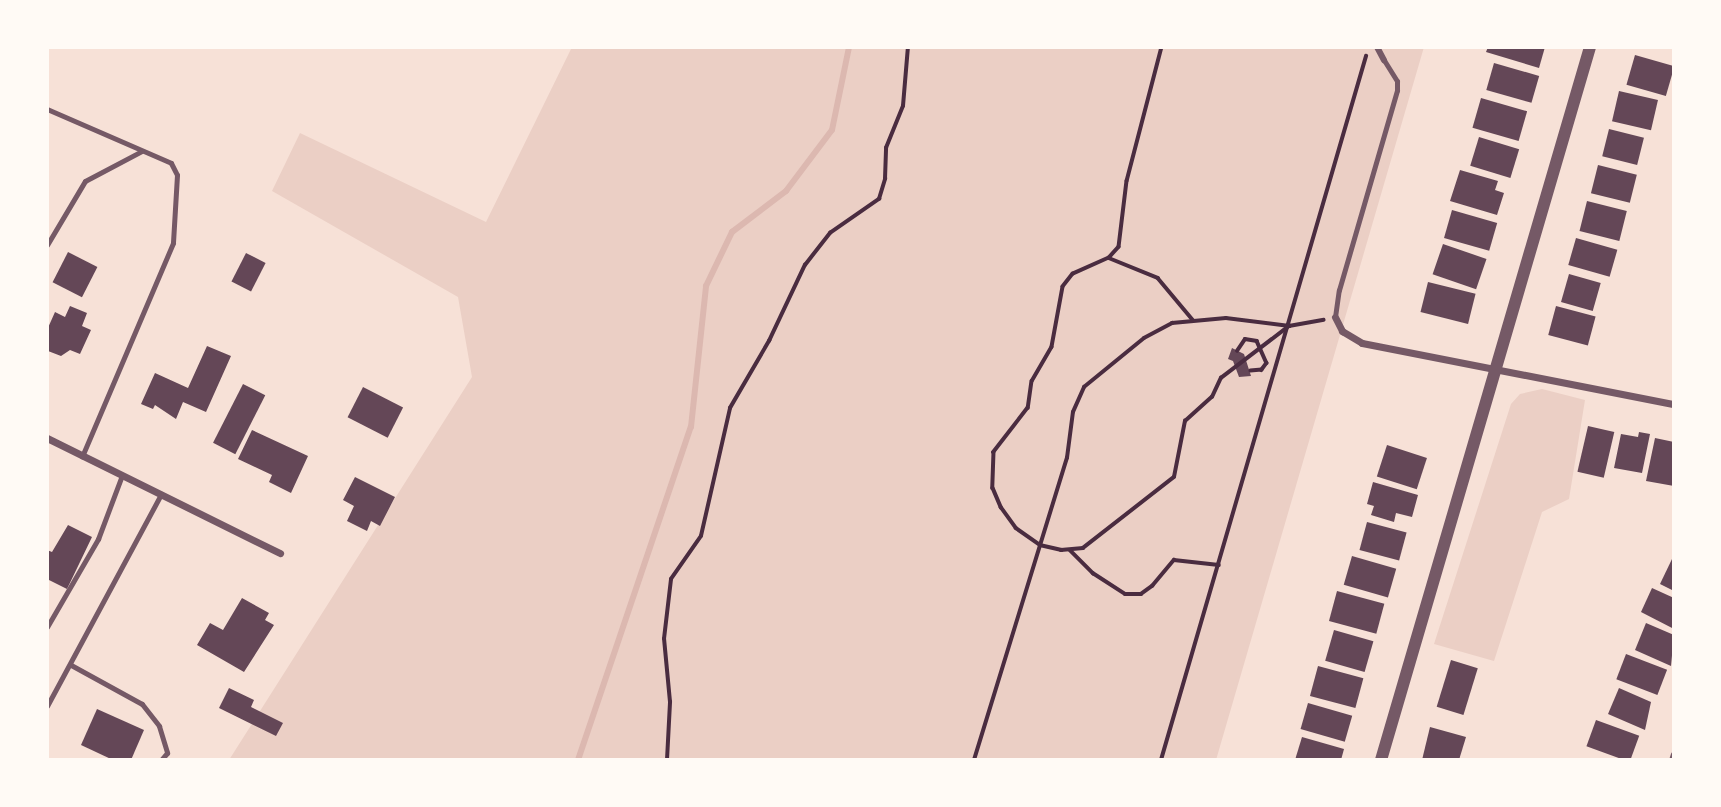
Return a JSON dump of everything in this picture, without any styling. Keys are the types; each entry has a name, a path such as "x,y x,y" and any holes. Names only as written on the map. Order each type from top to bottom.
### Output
{"street":[{"path":"1377,47 1384,60"},
{"path":"1381,760 1590,47"},
{"path":"1335,317 1342,331 1362,342 1674,404"},
{"path":"47,439 280,553"},
{"path":"1672,760 1674,754"}],"lane":[{"path":"1335,317 1339,290 1397,90 1397,81 1384,60"},
{"path":"47,109 171,163 177,176 173,243 82,456"},
{"path":"47,245 85,181 142,151"},
{"path":"47,627 98,539 122,475"},
{"path":"47,706 161,494"},
{"path":"71,664 142,704 159,726 167,753 161,760"}],"path":[{"path":"667,760 670,702 663,639 671,579 701,536 730,408 769,341 804,265 830,233 879,199 885,179 886,148 904,106 908,47"},
{"path":"1162,47 1134,146 1119,247 1109,258 1087,265 1063,287 1052,347 1032,381 1028,408 994,452 993,488 1000,507 1016,528 1040,544 1070,549 1083,548 1167,485 1174,477 1185,421 1212,397 1221,378 1289,326"},
{"path":"1161,760 1369,47"},
{"path":"1109,258 1158,278 1193,320"},
{"path":"974,760 1067,458 1076,400 1084,387 1144,338 1172,324 1226,318 1289,326 1335,317"},
{"path":"1237,351 1250,338 1261,348 1267,363 1262,370 1251,372"},
{"path":"1070,549 1093,573 1125,594 1141,594 1152,586 1174,560 1219,565"}],"shaded area":[{"path":"572,47 1424,47 1216,760 229,760 472,377 458,297 272,191 300,133 486,222"},
{"path":"1542,389 1585,400 1569,499 1542,512 1494,661 1434,644 1511,404 1520,394"}],"building":[{"path":"1488,47 1545,47 1539,68 1486,52"},
{"path":"1635,55 1674,66 1666,96 1626,85"},
{"path":"1494,63 1539,76 1531,103 1486,90"},
{"path":"1619,91 1658,100 1651,130 1612,121"},
{"path":"1481,98 1527,111 1519,141 1472,128"},
{"path":"1609,129 1644,138 1637,165 1602,156"},
{"path":"1479,137 1519,149 1510,178 1470,166"},
{"path":"1598,165 1637,175 1630,203 1591,193"},
{"path":"1460,170 1498,181 1495,190 1504,193 1497,215 1450,201"},
{"path":"1587,201 1627,211 1619,241 1580,231"},
{"path":"1452,210 1497,223 1489,251 1444,238"},
{"path":"1576,238 1617,250 1610,277 1568,265"},
{"path":"1443,244 1486,259 1476,289 1433,274"},
{"path":"68,252 97,267 82,297 53,282"},
{"path":"246,253 266,263 251,291 231,282"},
{"path":"1569,274 1601,283 1593,311 1561,302"},
{"path":"1428,282 1476,294 1468,324 1421,312"},
{"path":"70,306 87,313 82,326 91,330 80,354 70,350 61,356 48,351 47,330 55,312 65,317"},
{"path":"1556,306 1596,317 1588,346 1548,335"},
{"path":"207,346 231,356 206,412 183,402 176,419 155,405 153,409 141,404 155,373 188,388"},
{"path":"1232,348 1244,354 1251,376 1239,377 1233,361 1228,359"},
{"path":"243,384 265,395 235,454 213,443"},
{"path":"363,387 403,407 388,438 348,417"},
{"path":"1588,426 1614,432 1604,478 1577,472"},
{"path":"252,430 308,456 291,493 269,482 272,475 238,459"},
{"path":"1639,432 1650,434 1642,473 1614,468 1621,434 1638,437"},
{"path":"1655,438 1674,442 1674,486 1646,481"},
{"path":"1387,445 1427,458 1417,489 1377,476"},
{"path":"355,477 395,497 380,526 371,521 367,531 347,521 354,506 343,500"},
{"path":"1373,482 1418,495 1412,517 1396,513 1394,522 1371,515 1374,506 1367,504"},
{"path":"1367,522 1407,533 1399,561 1359,550"},
{"path":"68,525 92,537 67,589 47,579 47,550 52,552"},
{"path":"1352,556 1396,569 1388,598 1344,585"},
{"path":"1672,559 1674,560 1674,591 1660,584"},
{"path":"1652,588 1674,598 1674,629 1641,612"},
{"path":"1337,591 1384,604 1376,634 1329,621"},
{"path":"242,598 269,613 265,620 274,625 244,672 197,645 210,623 223,630"},
{"path":"1646,623 1674,635 1671,666 1635,650"},
{"path":"1334,630 1373,641 1365,672 1325,661"},
{"path":"1626,654 1667,670 1657,695 1616,679"},
{"path":"1451,660 1478,668 1463,715 1437,707"},
{"path":"1318,666 1363,678 1355,708 1310,696"},
{"path":"229,688 254,700 251,707 283,723 276,736 219,708"},
{"path":"1619,688 1651,702 1645,730 1608,714"},
{"path":"1308,703 1352,716 1345,742 1301,729"},
{"path":"97,709 144,730 131,760 113,760 81,745"},
{"path":"1596,720 1639,736 1630,760 1586,746"},
{"path":"1430,727 1466,737 1459,760 1422,760"},
{"path":"1302,737 1344,749 1341,760 1295,760"}],"waterway":[{"path":"578,760 691,427 706,286 732,232 786,191 832,130 849,47"}]}
